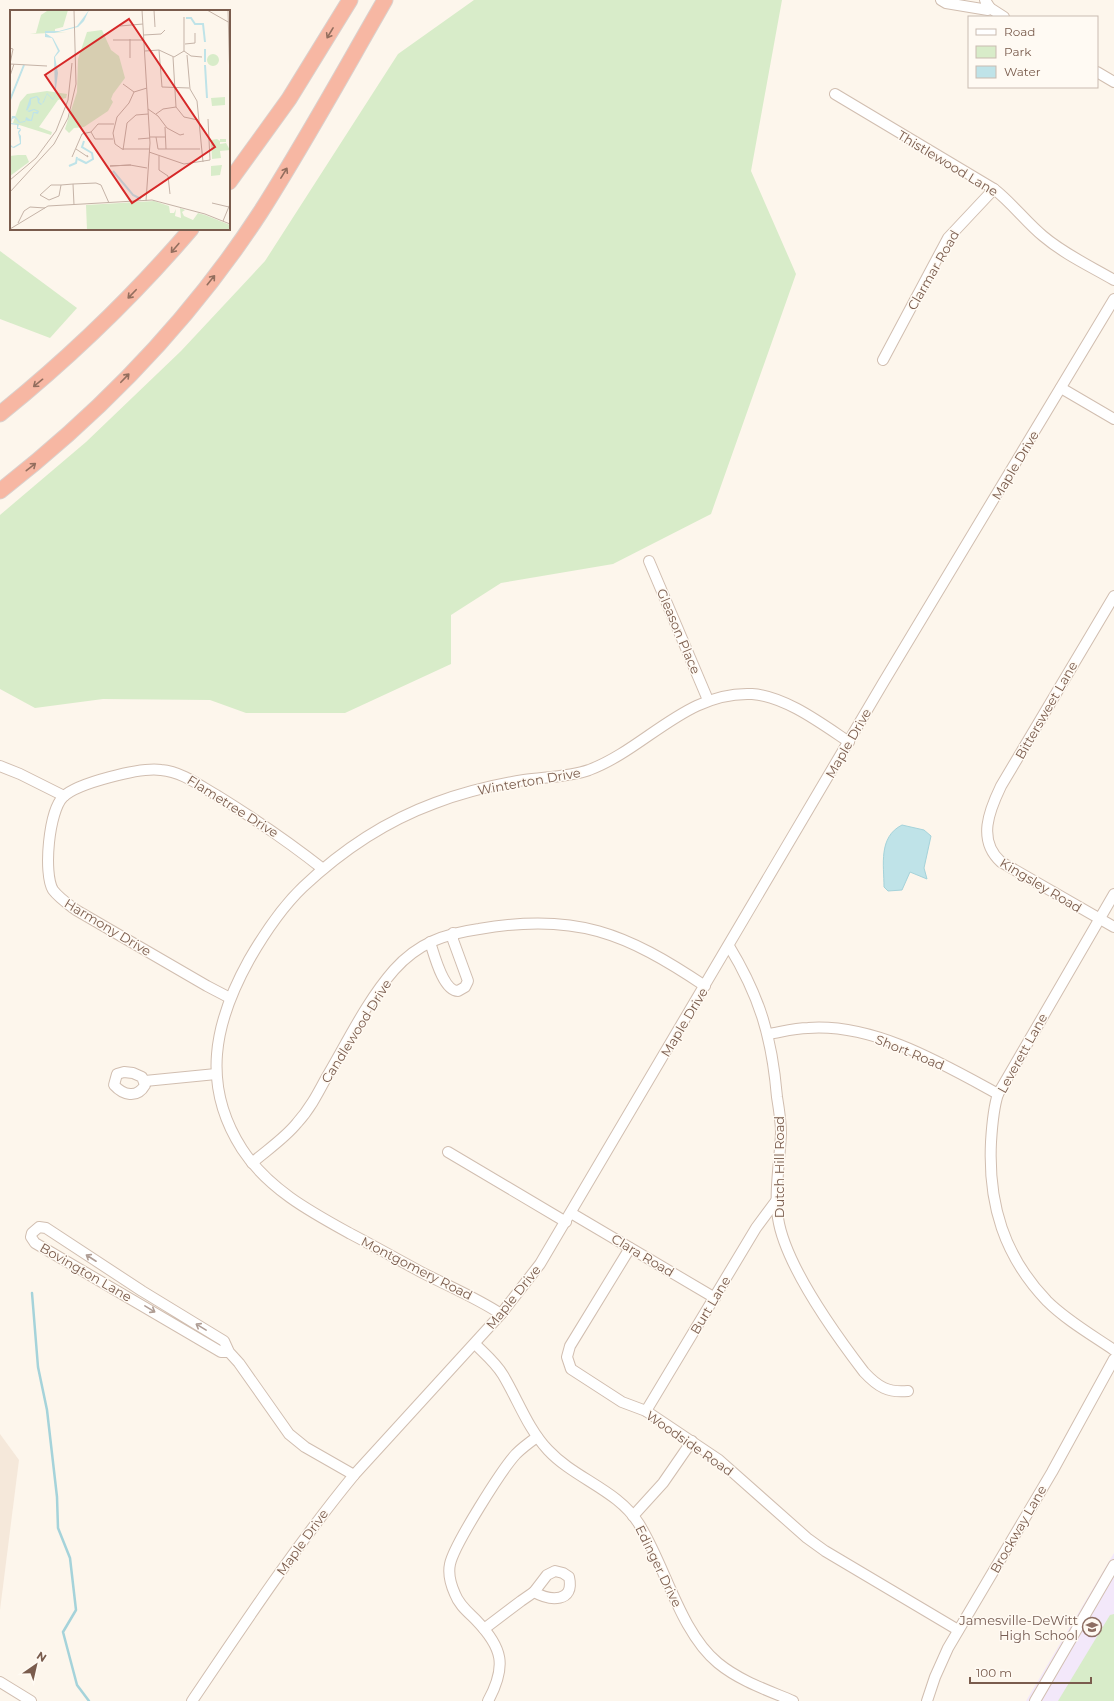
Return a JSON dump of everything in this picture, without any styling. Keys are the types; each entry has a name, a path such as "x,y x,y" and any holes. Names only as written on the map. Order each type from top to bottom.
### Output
{"highway":[{"path":"230,181 290,99 350,0"},
{"path":"0,491 35,464 91,414 174,326 224,263 259,213 301,146 385,0"},
{"path":"0,414 53,371 109,317 160,266 190,230"}],"street":[{"path":"941,0 946,3 988,10 987,4"},
{"path":"987,4 1003,16"},
{"path":"1098,73 1114,82"},
{"name":"Thistlewood Lane","path":"835,94 994,189 1009,200 1042,236 1057,247 1114,280"},
{"name":"Clarmar Road","path":"883,360 948,238 994,189"},
{"name":"Maple Drive","path":"192,1701 264,1594 354,1475 475,1344 501,1314 540,1264 849,742 1114,299"},
{"path":"1061,388 1114,419"},
{"name":"Gleason Place","path":"649,561 708,700"},
{"name":"Bittersweet Lane","path":"987,828 990,809 1001,786 1114,596"},
{"name":"Winterton Drive","path":"332,1224 281,1191 252,1163 241,1148 227,1120 217,1085 216,1074 219,1035 230,998 259,943 282,910 301,889 323,869 366,837 399,819 428,806 477,789 509,782 564,776 588,770 619,755 688,710 708,700 725,695 762,695 782,702 810,717 849,742"},
{"path":"0,766 20,774 64,796"},
{"name":"Flametree Drive","path":"64,796 70,791 105,779 140,770 161,770 179,774 258,820 323,869"},
{"name":"Harmony Drive","path":"64,796 55,809 48,860 48,877 53,889 61,899 76,910 230,998"},
{"name":"Kingsley Road","path":"987,828 992,852 1001,862 1114,927"},
{"name":"Leverett Lane","path":"1114,894 998,1094 992,1125 990,1162 997,1216 1005,1239 1025,1274 1048,1302 1114,1350"},
{"name":"Candlewood Drive","path":"252,1163 297,1124 310,1107 353,1032 394,970 411,953 430,942 453,933 497,925 534,923 578,926 608,934 636,944 705,986"},
{"path":"430,942 445,982 451,990 458,991 465,987 468,981 453,940 453,933"},
{"name":"Dutch Hill Road","path":"729,946 740,964 759,1005 769,1034 774,1063 781,1131 776,1201 778,1218 783,1237 797,1268 822,1314 871,1380 886,1390 895,1392 908,1390"},
{"name":"Short Road","path":"769,1034 809,1027 863,1033 891,1041 934,1059 998,1094"},
{"path":"145,1081 216,1074"},
{"name":"Clara Road","path":"448,1152 630,1248 715,1298"},
{"name":"Burt Lane","path":"646,1412 756,1228 776,1201"},
{"name":"Montgomery Road","path":"332,1224 422,1272 472,1296 501,1314"},
{"name":"Bovington Lane","path":"229,1352 222,1352 35,1243 32,1233 39,1227 46,1228 224,1341 229,1352 239,1363 289,1434 305,1446 354,1475"},
{"name":"Woodside Road","path":"630,1248 570,1346 567,1357 571,1369 622,1402 646,1412 719,1460 820,1548 896,1595 958,1630"},
{"path":"164,1317 170,1308"},
{"name":"Edinger Drive","path":"475,1344 503,1374 537,1437 561,1462 614,1498 633,1516 643,1531 685,1618 699,1642 710,1656 718,1663 748,1682 793,1701"},
{"name":"Brockway Lane","path":"927,1701 935,1677 958,1630 1048,1478 1114,1359"},
{"path":"488,1701 496,1687 501,1666 499,1652 484,1629 460,1604 454,1593 450,1577 450,1564 457,1547 503,1470 516,1455 537,1437"},
{"path":"633,1516 663,1483 692,1441"},
{"path":"1035,1701 1114,1565"},
{"path":"484,1629 521,1600 534,1592"},
{"path":"0,1682 31,1701"}],"shaded area":[{"path":"0,1434 19,1460 0,1610"},
{"name":"Jamesville-DeWitt High School","path":"1114,1553 1114,1701 1026,1701"}],"green space":[{"path":"474,0 782,0 751,171 796,274 711,514 613,564 501,583 451,615 451,664 345,713 246,713 210,700 103,699 35,708 0,689 0,515 86,442 181,351 265,261 398,54"},
{"path":"0,251 77,308 50,338 0,319"},
{"path":"1114,1614 1114,1701 1058,1701 1110,1615"}],"water":[{"path":"902,825 924,830 931,836 924,868 927,879 910,872 902,890 888,891 884,887 884,852 889,837 894,830"}],"waterway":[{"path":"32,1293 38,1367 47,1410 57,1497 58,1528 70,1558 76,1610 63,1632 77,1685 89,1701"}],"place":[{"name":"Jamesville-DeWitt High School","path":"1092,1627"}]}
